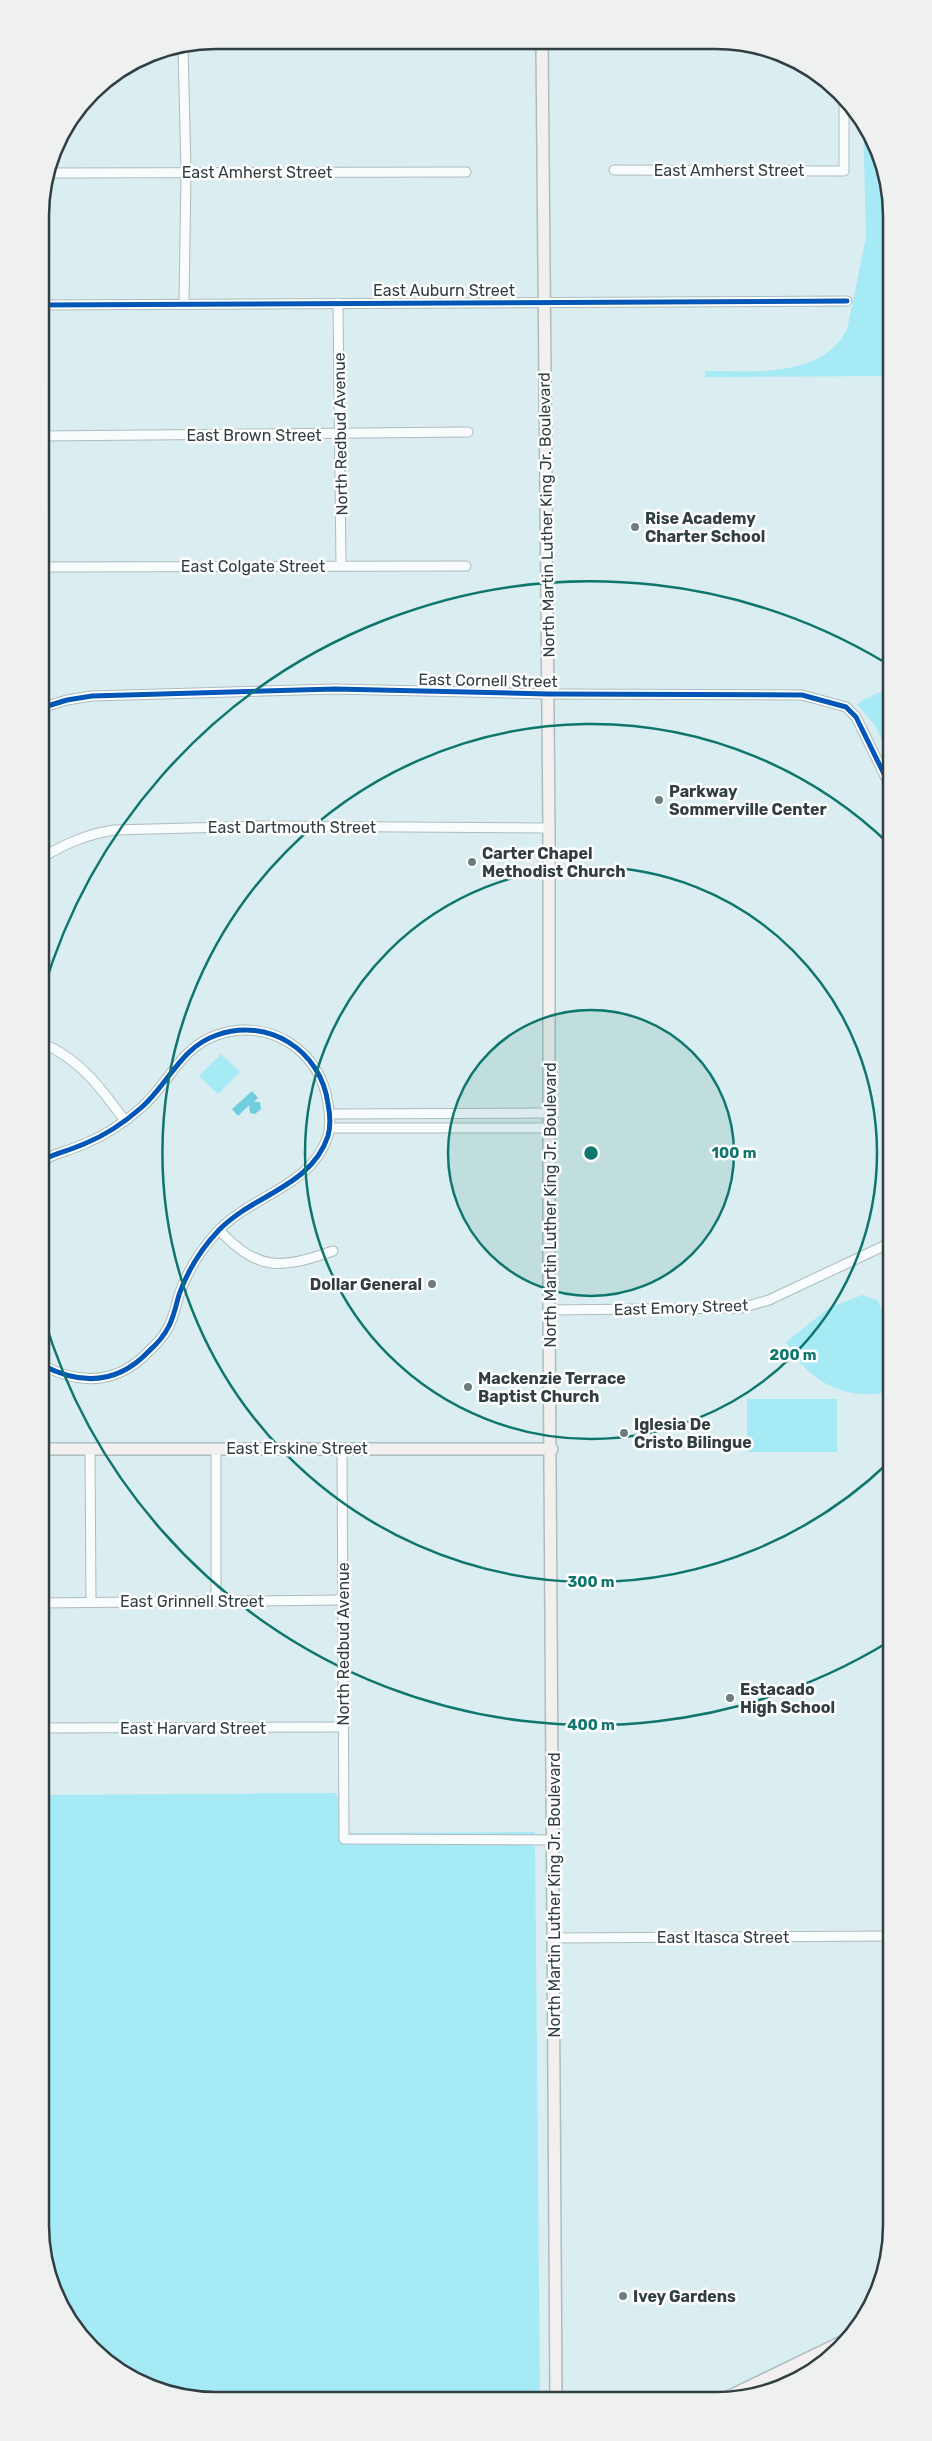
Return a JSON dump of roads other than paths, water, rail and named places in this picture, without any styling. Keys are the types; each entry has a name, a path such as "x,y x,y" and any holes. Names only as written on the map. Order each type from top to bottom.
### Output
{"main road":[{"name":"North Martin Luther King Jr. Boulevard","path":"542,49 549,828 549,1310 552,1449 556,2392"},
{"name":"East Erskine Street","path":"49,1449 552,1449"},
{"path":"742,2390 829,2348"}],"street":[{"path":"183,52 186,172 184,304"},
{"name":"East Amherst Street","path":"614,170 844,171 844,109"},
{"name":"East Amherst Street","path":"54,173 466,172"},
{"name":"East Auburn Street","path":"49,305 848,301"},
{"name":"North Redbud Avenue","path":"338,303 341,566"},
{"name":"East Brown Street","path":"49,436 468,432"},
{"name":"East Colgate Street","path":"49,568 466,566"},
{"name":"East Cornell Street","path":"49,706 67,700 92,696 325,689 548,694 802,694 846,707 856,717 883,770"},
{"name":"East Dartmouth Street","path":"49,854 92,833 114,830 263,826 549,828"},
{"path":"49,1157 84,1144 124,1121 153,1096 179,1062 196,1046 219,1034 243,1030 274,1034 302,1052 322,1080 330,1114 329,1128 320,1152 310,1167 288,1185 249,1205 219,1230 196,1256 189,1269 169,1326 163,1336 133,1368 110,1377 94,1380 62,1374 49,1368"},
{"path":"49,1046 63,1053 85,1070 124,1121"},
{"path":"330,1114 550,1113"},
{"path":"329,1128 550,1128"},
{"path":"219,1230 239,1251 264,1262 296,1263 333,1251"},
{"name":"East Emory Street","path":"549,1310 741,1308 770,1300 883,1246"},
{"name":"North Redbud Avenue","path":"342,1448 344,1839 553,1840"},
{"path":"90,1449 91,1602"},
{"path":"216,1449 216,1601"},
{"name":"East Grinnell Street","path":"49,1603 342,1600"},
{"name":"East Harvard Street","path":"49,1728 343,1727"},
{"name":"East Itasca Street","path":"554,1938 883,1936"}],"place":[{"name":"Rise Academy Charter School","path":"635,527"},
{"name":"Parkway Sommerville Center","path":"659,800"},
{"name":"Carter Chapel Methodist Church","path":"472,862"},
{"name":"Dollar General","path":"432,1284"},
{"name":"Mackenzie Terrace Baptist Church","path":"468,1387"},
{"name":"Iglesia De Cristo Bilingue","path":"624,1433"},
{"name":"Estacado High School","path":"730,1698"},
{"name":"Ivey Gardens","path":"623,2296"}]}
